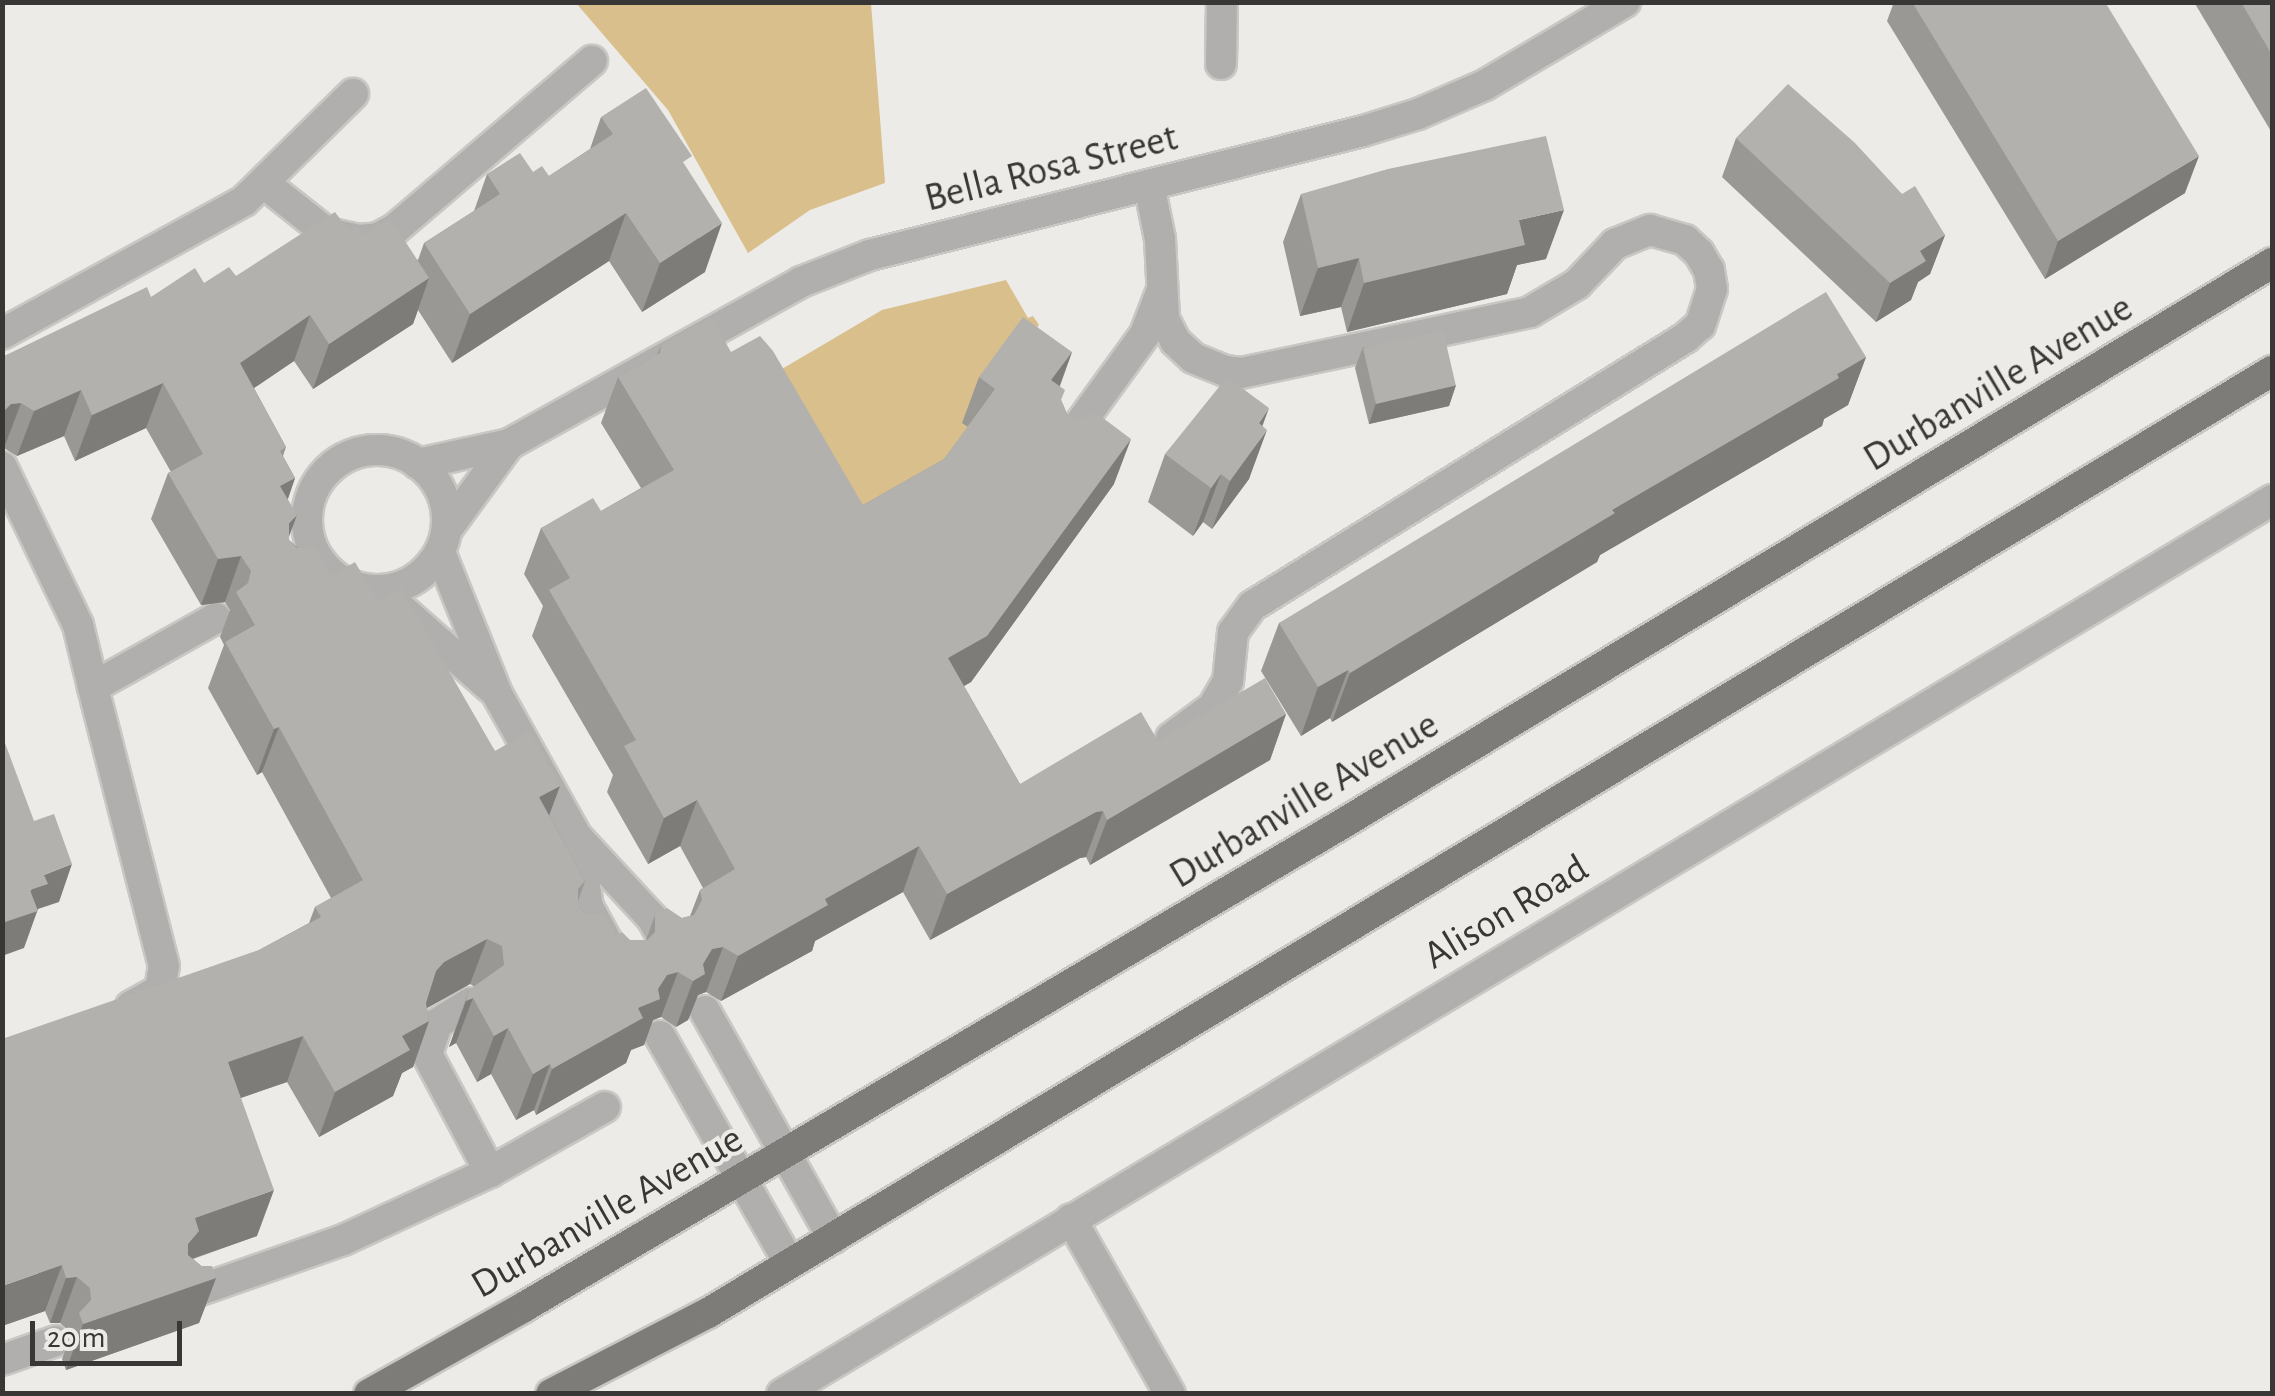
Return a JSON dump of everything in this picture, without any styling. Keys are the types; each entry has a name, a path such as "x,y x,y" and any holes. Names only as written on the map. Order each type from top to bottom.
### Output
{"main road":[{"name":"Durbanville Avenue","path":"369,1394 742,1179 1613,663 2272,263"},
{"path":"552,1394 708,1313 2272,371"}],"street":[{"path":"1221,64 1222,2"},
{"name":"Bella Rosa Street","path":"418,464 509,444 801,282 870,255 1418,114 1484,85 1625,2"},
{"path":"266,184 327,234 360,240 378,238 395,229 592,61"},
{"path":"2,334 244,201 266,184 353,94"},
{"path":"1148,754 1213,706 1228,681 1233,632 1252,606 1685,338 1700,325 1712,289 1709,270 1700,252 1686,240 1650,230 1615,244 1578,284 1530,312 1242,373 1193,358 1176,341 1164,320 1160,240 1149,184"},
{"path":"1063,447 1145,334 1160,295"},
{"name":"Bella Rosa Street","path":"444,540 509,444"},
{"path":"444,540 416,578 382,591 358,588 336,578 319,560 308,538 306,513 313,490 328,469 348,456 372,450 396,452 418,464 436,481 446,503 444,540 496,694 577,837 652,918 667,945"},
{"path":"2,468 78,625 164,966 165,978 153,998 108,1014"},
{"name":"Alison Road","path":"782,1394 2272,500"},
{"path":"289,577 319,560"},
{"path":"382,591 496,694"},
{"path":"93,686 216,618"},
{"path":"577,837 589,936 622,969"},
{"path":"470,1003 436,1024 427,1054 490,1172"},
{"path":"705,1011 834,1238"},
{"path":"660,1036 790,1264"},
{"path":"189,1294 343,1240 490,1172 605,1107"},
{"path":"1071,1219 1170,1394"},
{"path":"2,1360 56,1341"}],"shaded area":[{"path":"576,3 871,3 885,183 810,210 748,253 668,110"},
{"path":"1006,280 1028,318 1033,316 1039,325 963,422 979,435 844,553 748,389 882,310"}],"building":[{"path":"1912,2 2105,2 2199,156 2058,241"},
{"path":"2241,2 2272,2 2272,55"},
{"path":"1788,84 1855,143 1902,194 1915,186 1945,235 1920,251 1926,261 1890,283 1736,138"},
{"path":"646,88 692,156 683,162 722,223 660,263 626,213 470,314 424,243 500,194 487,174 520,153 533,172 542,166 549,176 613,134 601,117"},
{"path":"1546,136 1564,210 1519,220 1525,245 1364,283 1359,258 1318,268 1301,194 1388,169"},
{"path":"335,212 349,231 358,225 365,235 390,218 429,278 329,344 310,315 240,363 286,447 280,451 295,478 280,486 297,515 289,523 289,540 297,548 315,547 331,576 355,562 378,602 401,588 495,751 530,731 560,786 539,797 585,881 578,889 578,906 586,914 604,914 616,936 622,932 630,940 647,940 655,932 655,915 667,908 682,918 694,915 702,900 700,890 735,869 697,800 664,818 624,746 636,740 549,590 570,578 541,528 593,498 601,511 674,470 618,377 660,353 661,345 711,317 731,352 760,336 773,351 863,505 944,459 995,389 979,377 1023,317 1072,352 1051,380 1065,390 1061,400 1068,416 1079,420 1095,412 1131,439 987,636 948,658 1020,784 1141,712 1158,741 1265,678 1286,714 1107,820 1103,811 1096,812 947,894 919,846 825,899 828,905 738,956 723,947 712,949 703,964 705,974 693,981 678,972 667,975 658,989 660,999 638,1008 643,1018 552,1069 550,1064 533,1074 508,1028 494,1036 473,998 466,1001 469,990 504,965 502,946 487,939 444,962 436,971 426,1003 429,1021 402,1036 410,1050 335,1092 303,1036 228,1062 274,1190 195,1218 199,1231 188,1244 188,1255 201,1266 212,1266 216,1278 83,1324 79,1313 91,1300 90,1288 77,1277 66,1278 62,1265 2,1286 2,1039 259,950 321,917 315,907 363,880 279,727 274,729 225,642 255,625 236,592 248,583 251,571 241,556 218,559 168,473 203,454 163,383 92,415 81,390 34,411 21,403 11,404 2,413 2,357 147,287 151,297 195,268 204,283 229,267 236,276"},
{"path":"1826,292 1866,357 1837,374 1839,378 1612,510 1615,513 1350,673 1348,670 1318,687 1279,623"},
{"path":"1443,330 1456,386 1376,404 1363,348"},
{"path":"1227,377 1269,408 1259,423 1267,430 1230,481 1221,474 1211,488 1165,454"},
{"path":"2,735 34,821 54,814 72,864 44,875 48,884 30,890 38,911 2,923"}]}
